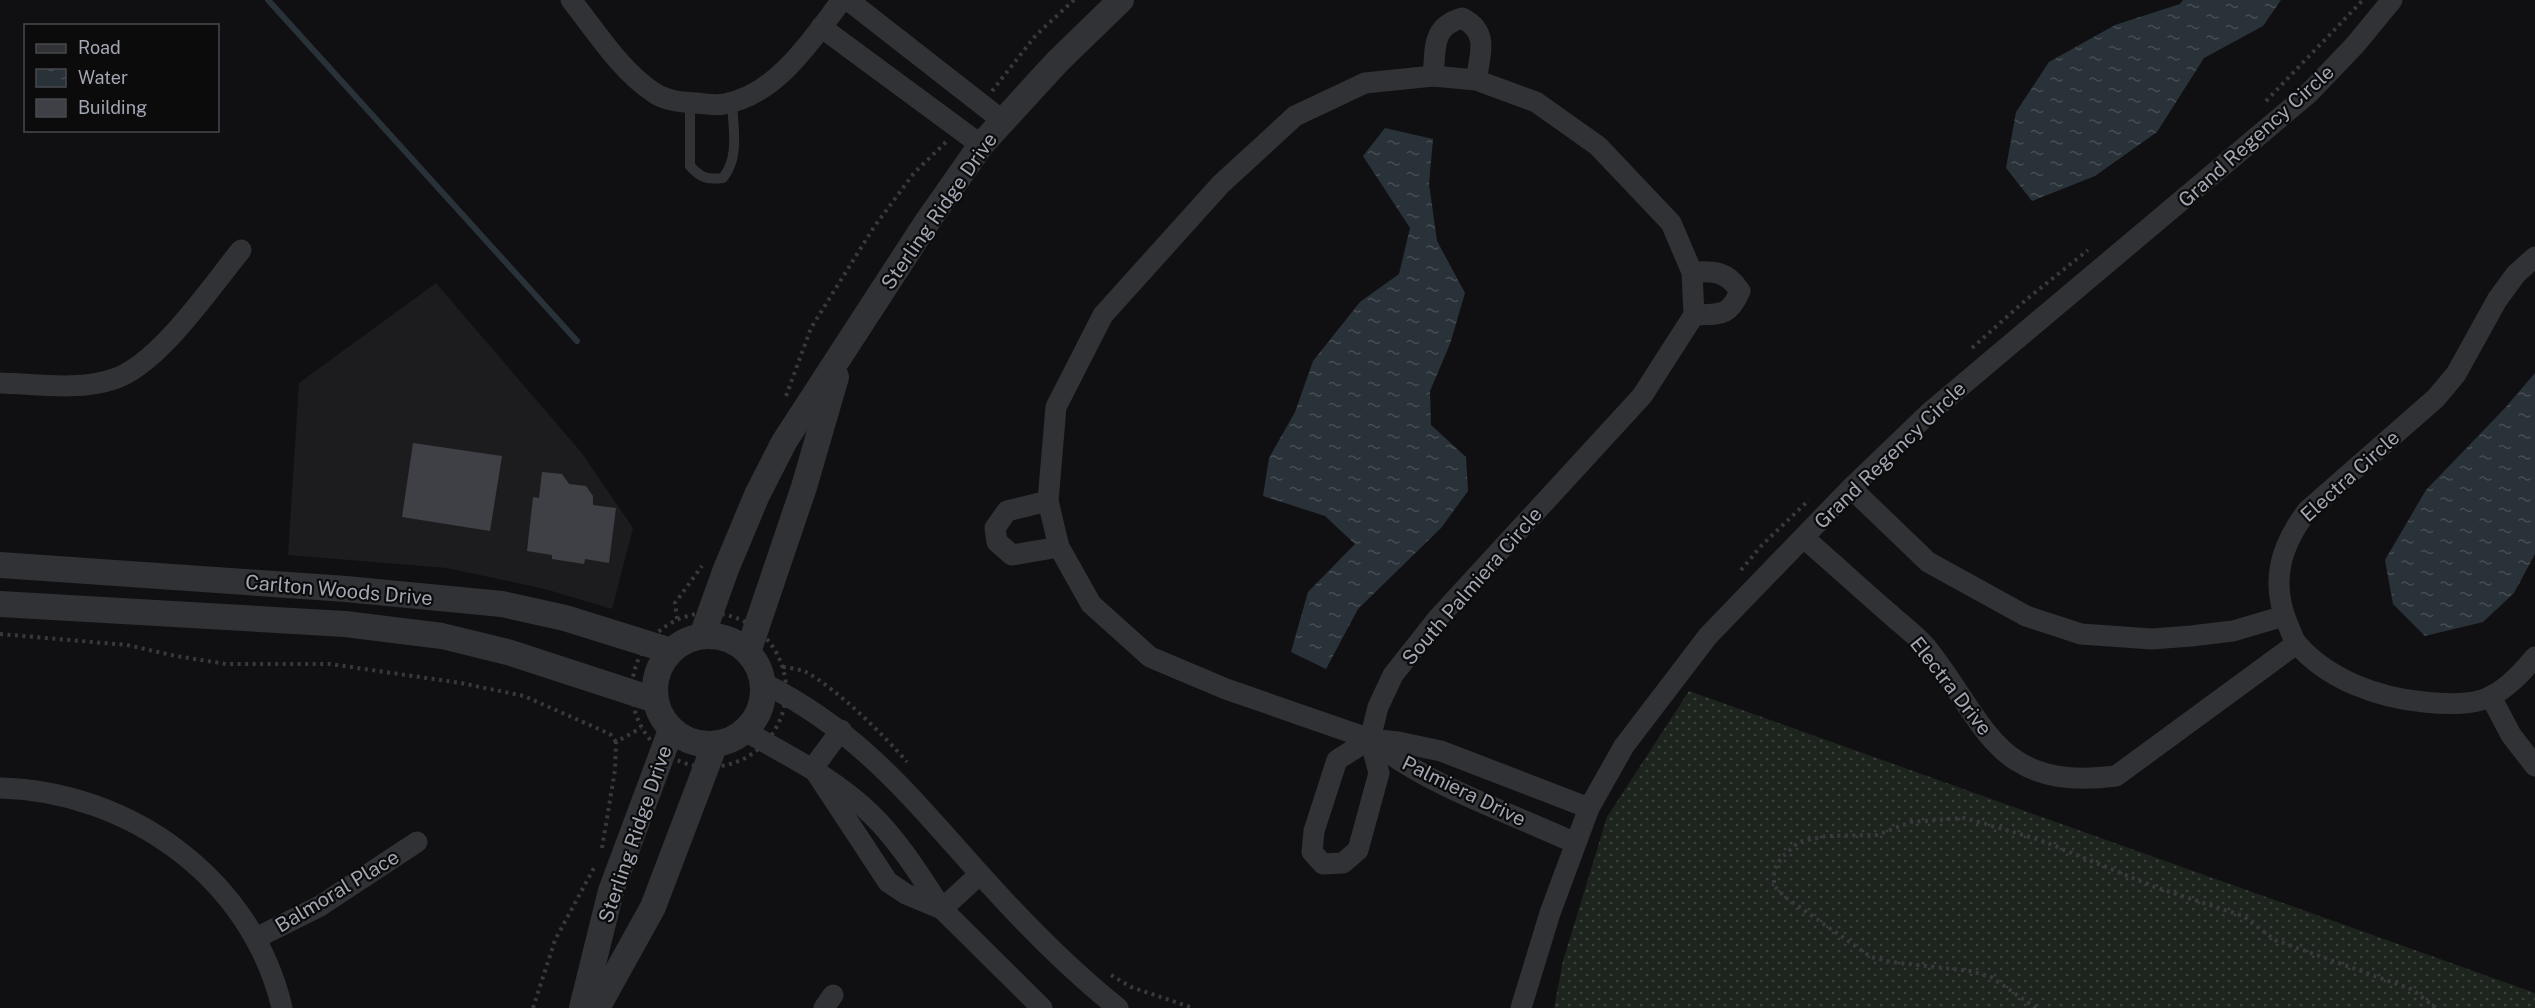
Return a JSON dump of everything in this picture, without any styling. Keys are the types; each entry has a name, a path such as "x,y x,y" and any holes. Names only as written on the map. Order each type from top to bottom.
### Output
{"street":[{"path":"571,0 638,80 655,94 690,103 723,105 766,87 784,70 842,0"},
{"path":"848,0 1004,121"},
{"name":"Sterling Ridge Drive","path":"702,636 748,516 779,453 925,225 981,146 1058,61 1121,0"},
{"name":"Grand Regency Circle","path":"1521,1008 1575,843 1589,808 1624,746 1708,636 1851,488 1929,413 2190,196 2309,93 2355,45 2392,0"},
{"path":"1433,76 1437,36 1447,22 1462,18 1474,24 1482,40 1476,80"},
{"path":"821,27 981,146"},
{"path":"1370,739 1226,689 1150,657 1091,604 1059,547 1048,501 1056,407 1079,358 1103,315 1221,184 1295,116 1365,83 1433,76 1476,80 1536,102 1598,146 1671,223 1692,272 1694,315 1721,314 1733,306 1740,291 1732,279 1717,271 1692,272"},
{"path":"0,383 86,384 149,370 241,250"},
{"name":"Electra Circle","path":"2491,697 2438,703 2382,694 2355,685 2328,670 2296,644 2280,600 2279,575 2283,550 2293,529 2315,503 2436,398 2456,374 2497,300 2516,274 2535,257"},
{"name":"South Palmiera Circle","path":"1370,739 1378,707 1393,675 1438,618 1642,396 1694,315"},
{"name":"Sterling Ridge Drive","path":"747,652 804,487 843,354"},
{"path":"1851,488 1928,562 2026,616 2080,634 2152,639 2191,636 2233,631 2284,616"},
{"path":"1048,501 1006,511 995,528 998,542 1012,555 1059,547"},
{"name":"Electra Drive","path":"1804,538 1926,647 1979,727 2003,751 2011,758 2043,774 2082,780 2116,776 2296,644"},
{"name":"Carlton Woods Drive","path":"0,565 346,589 502,604 565,618 671,651"},
{"path":"345,624 346,589"},
{"name":"Carlton Woods Drive","path":"0,604 345,624 442,636 511,653 644,697"},
{"path":"755,737 763,683 757,666 747,652 727,639 702,636 686,641 671,651 644,697 661,716 667,741 684,739 699,744 711,756 731,740 755,737 813,768 871,814 919,874 942,909 1042,1008"},
{"path":"2535,657 2520,674 2491,697 2511,735 2535,766"},
{"path":"763,683 786,694 841,730 899,782 980,874 1098,993 1118,1008"},
{"path":"813,768 841,730"},
{"path":"1370,739 1379,773 1358,850 1343,863 1323,864 1312,852 1314,831 1337,760 1370,739"},
{"name":"Palmiera Drive","path":"1370,739 1398,742 1441,752 1589,808"},
{"name":"Palmiera Drive","path":"1370,739 1390,755 1429,778 1575,843"},
{"name":"Sterling Ridge Drive","path":"582,1008 611,891 667,741"},
{"name":"Sterling Ridge Drive","path":"597,1008 652,908 711,756"},
{"path":"813,768 888,882 906,894 942,909"},
{"path":"0,788 55,794 83,801 142,827 195,863 240,912 256,938 282,1008"},
{"name":"Balmoral Place","path":"256,938 320,906 417,842"},
{"path":"942,909 980,874"}],"lane":[{"path":"690,103 690,166 700,177 710,180 723,178 731,168 734,159 732,102"}],"path":[{"path":"711,612 727,614 756,628 773,645 783,667 786,694 776,728 755,737 738,762 711,756 691,765 667,741 641,728 644,697 638,659 647,644 660,630 677,619 711,612"},
{"path":"0,634 127,645 226,664 330,664 461,683 524,696 610,734 616,742 615,770 600,856 555,940 533,1008"},
{"path":"616,742 641,728"},
{"path":"2036,1008 1990,977 1970,971 1891,962 1871,957 1785,897 1774,886 1774,870 1782,857 1799,842 1826,836 1876,835 1911,822 1965,818 2040,840 2155,887 2243,916 2275,940 2411,989 2436,1008"},
{"path":"1108,973 1131,987 1193,1008"}],"shaded area":[{"path":"436,283 581,452 633,528 612,609 545,589 447,568 288,555 299,383"},
{"path":"1689,691 2535,993 2535,1008 1554,1008 1563,961 1607,817"}],"water":[{"path":"2183,0 2281,0 2263,26 2204,58 2157,132 2095,176 2032,201 2006,168 2016,112 2049,62 2115,25 2180,4"},
{"path":"1385,128 1433,139 1429,184 1437,241 1465,293 1450,344 1430,391 1431,425 1466,457 1468,491 1441,528 1358,609 1326,669 1291,652 1308,592 1355,544 1325,516 1263,496 1269,458 1295,412 1313,361 1360,302 1399,274 1410,228 1363,156"},
{"path":"2535,373 2535,554 2514,593 2483,622 2425,636 2393,604 2385,560 2426,490 2505,408"}],"building":[{"path":"413,443 502,456 490,531 402,517"},
{"path":"542,472 562,474 569,484 586,486 593,496 593,505 616,508 609,563 585,559 584,564 552,559 552,555 527,551 533,497 539,498"}],"waterway":[{"path":"268,0 577,341"}]}
